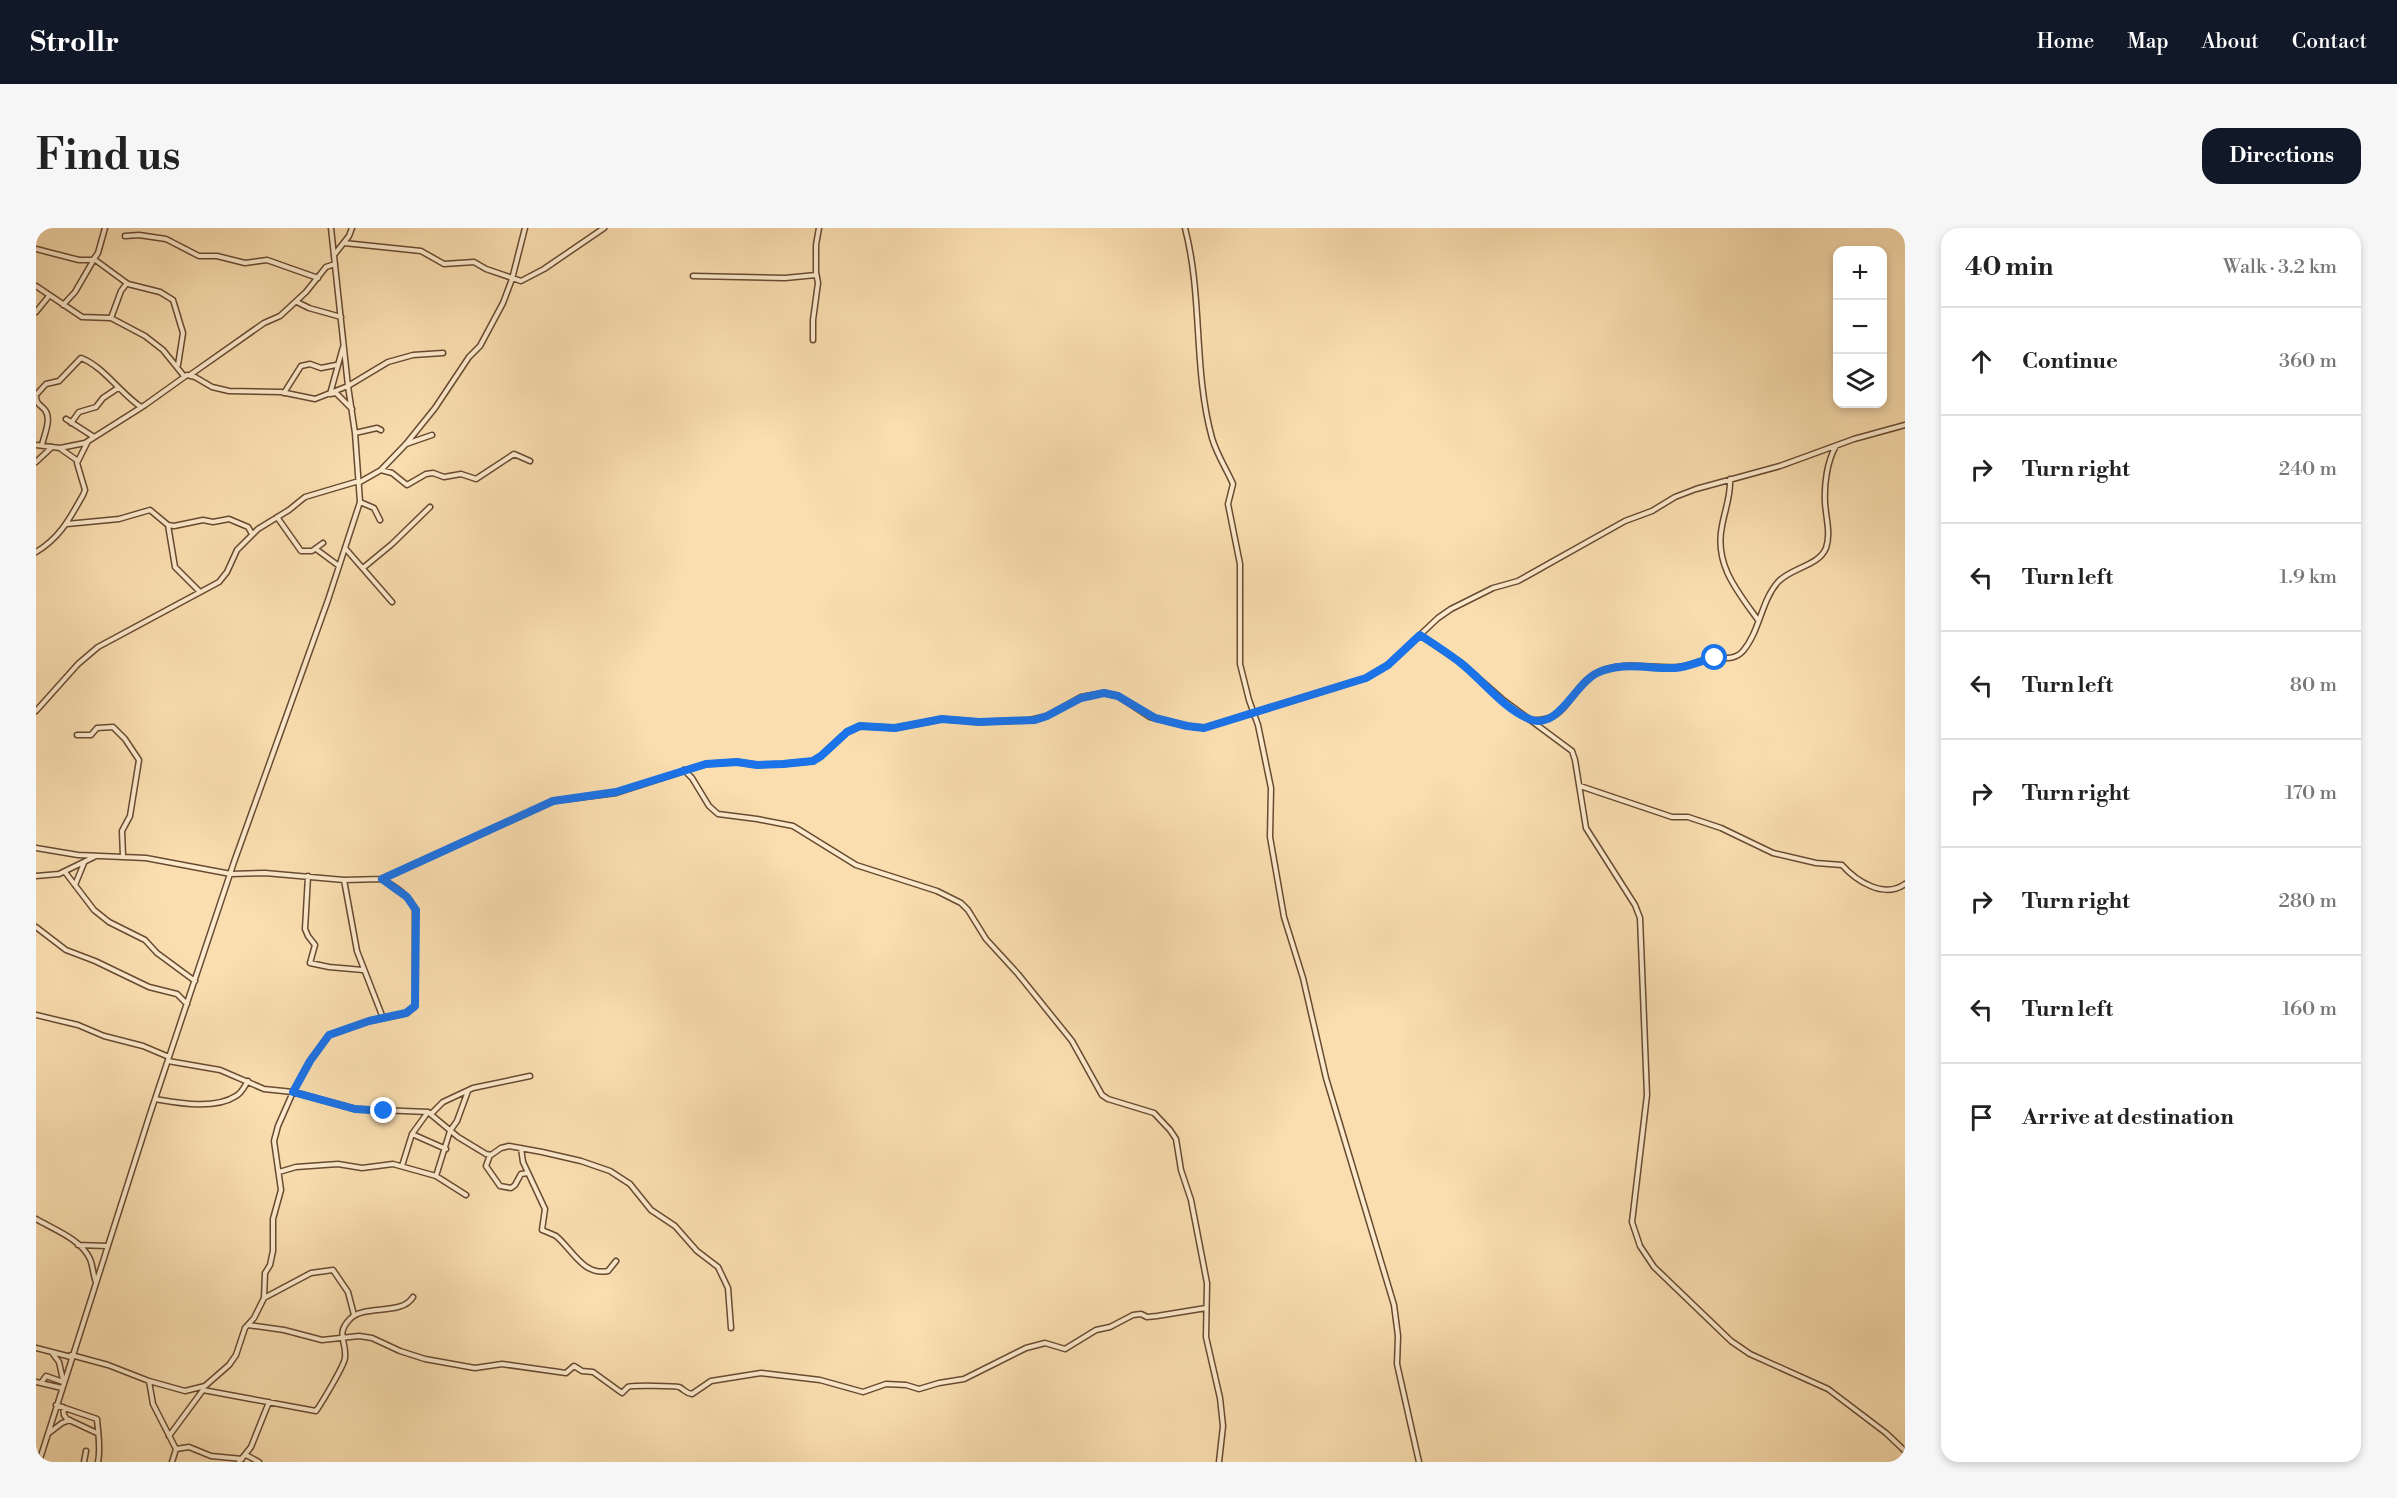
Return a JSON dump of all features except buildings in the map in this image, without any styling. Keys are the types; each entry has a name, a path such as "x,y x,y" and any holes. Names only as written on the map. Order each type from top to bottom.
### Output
{"street":[{"path":"63,305 75,292 94,260 105,228"},
{"path":"39,1462 155,1099 360,502 355,433 331,228"},
{"path":"334,256 352,228"},
{"path":"36,711 78,664 98,647 219,582 227,572 237,550 252,534 305,496 359,482 381,470 435,408 469,357 480,346 500,312 512,279 525,228"},
{"path":"344,243 421,251 430,258 449,265 474,262 521,281 544,269 604,228"},
{"path":"813,340 812,324 818,283 816,245 819,228"},
{"path":"1185,228 1194,288 1203,394 1216,450 1233,484 1228,504 1240,564 1240,656 1271,788 1270,837 1284,917 1301,972 1326,1078 1394,1305 1398,1336 1396,1359 1419,1462"},
{"path":"125,236 139,235 166,239 199,256 217,256 245,263 267,260 318,278"},
{"path":"36,249 79,260 94,260 136,288 160,292 173,300 183,333 177,366"},
{"path":"78,460 89,441 94,437 142,407 184,376 190,375 264,324 280,316 297,302 326,267 335,264"},
{"path":"693,276 785,278 816,275"},
{"path":"111,318 121,291 127,283"},
{"path":"36,286 86,318 111,318 145,336 163,350 184,376"},
{"path":"36,312 49,296"},
{"path":"297,302 309,308 341,317"},
{"path":"330,394 344,344"},
{"path":"190,375 205,384 229,391 284,393 315,399 348,386 376,368 400,358 443,353"},
{"path":"42,445 47,431 47,416 46,411 37,403 36,396 46,384 59,381 81,358 109,378 142,407"},
{"path":"284,393 301,366 310,364 323,368 337,365"},
{"path":"71,423 79,412 96,406 118,388"},
{"path":"330,394 336,393 352,409"},
{"path":"66,419 94,437"},
{"path":"36,848 95,856 123,856 180,863 231,874 265,873 344,880 382,879 553,801 616,792 706,764 727,762 764,765 813,761 847,732 860,726 895,728 942,719 979,722 1035,720 1075,700 1096,694 1114,694 1150,717 1194,728 1204,728 1366,678 1388,665 1451,609 1493,588 1518,580 1628,519 1652,512 1675,497 1905,425"},
{"path":"355,433 377,428 381,430"},
{"path":"406,444 432,435"},
{"path":"60,448 89,441"},
{"path":"36,445 60,448 78,460 85,490 67,524 49,544 36,552"},
{"path":"36,462 52,446"},
{"path":"1530,720 1549,719 1557,714 1587,679 1606,669 1637,665 1683,667 1709,659 1731,658 1743,651 1778,582 1821,555 1826,547 1828,537 1825,495 1830,459 1836,446"},
{"path":"381,470 392,473 407,485 426,474 433,473 444,477 461,474 476,479 514,454 530,461"},
{"path":"1730,479 1731,493 1721,533 1723,566 1730,581 1758,620"},
{"path":"360,502 374,508 380,520"},
{"path":"363,568 430,507"},
{"path":"67,524 119,519 150,510 168,525 175,567 199,591"},
{"path":"277,517 299,550 305,552 316,549 323,543"},
{"path":"168,525 229,519 248,527 252,534"},
{"path":"345,548 392,602"},
{"path":"316,549 339,566"},
{"path":"1420,635 1460,663 1502,699 1572,751 1586,828 1635,905 1640,918 1647,1095 1632,1222 1640,1246 1654,1268 1731,1341 1750,1354 1828,1389 1886,1433 1905,1451"},
{"path":"77,735 91,735 97,728 115,727 139,760 130,816 122,831 123,856"},
{"path":"684,770 692,778 709,806 718,814 793,826 856,865 937,891 957,900 966,907 982,934 1018,974 1072,1041 1102,1095 1108,1099 1154,1113 1174,1136 1201,1248 1207,1283 1207,1346 1221,1405 1220,1462"},
{"path":"1579,786 1672,817 1688,817 1721,828 1770,852 1816,863 1842,865 1854,877 1875,888 1892,889 1905,884"},
{"path":"36,876 65,872 95,856"},
{"path":"75,885 84,863"},
{"path":"65,872 87,903 102,917 145,940 161,956 195,981"},
{"path":"308,876 305,929 315,945 310,963 329,968 363,970"},
{"path":"169,1436 204,1388 234,1359 248,1325 264,1299 265,1273 270,1265 273,1251 273,1219 281,1190 274,1141 293,1092 310,1061 329,1035 406,1013 415,1006 417,918 413,903 398,889 382,879"},
{"path":"344,880 352,932 363,970 383,1018"},
{"path":"36,927 66,950 149,987 177,994 187,1004"},
{"path":"36,1015 78,1025 104,1036 143,1046 169,1059 220,1070 269,1090 293,1092 364,1111 430,1113 450,1131 480,1152 490,1155"},
{"path":"402,1166 412,1134 443,1102 487,1084 530,1076"},
{"path":"155,1099 196,1103 220,1101 237,1096 248,1081"},
{"path":"436,1176 450,1131 457,1121 468,1091"},
{"path":"412,1134 446,1149"},
{"path":"528,1173 521,1174 511,1188 500,1186 486,1166 490,1155 504,1147 520,1148 581,1161 615,1173 630,1184 656,1215 672,1223 697,1251 718,1268 728,1288 731,1328"},
{"path":"520,1148 523,1162 544,1209 542,1230 557,1237 569,1251 592,1270 608,1271 616,1261"},
{"path":"279,1172 296,1167 338,1164 362,1168 390,1164 436,1176 466,1195"},
{"path":"36,1219 64,1234 78,1245 90,1260 96,1283"},
{"path":"78,1245 107,1246"},
{"path":"264,1299 311,1273 329,1269 337,1273 343,1282 352,1300 354,1315"},
{"path":"36,1348 108,1365 149,1381 185,1391 204,1388 316,1411 343,1363 345,1354 341,1339 343,1328 354,1315 406,1306 414,1297"},
{"path":"248,1325 284,1330 322,1340 359,1336 372,1338 425,1359 475,1368 502,1364 566,1373 574,1366 582,1371 594,1372 622,1394 628,1387 639,1385 676,1386 692,1394 711,1381 770,1373 820,1380 865,1392 882,1385 906,1385 920,1389 939,1383 959,1381 1026,1348 1045,1343 1065,1348 1096,1330 1110,1327 1133,1315 1142,1314 1147,1317 1206,1308"},
{"path":"53,1353 59,1362 63,1381"},
{"path":"38,1382 46,1376 63,1381"},
{"path":"149,1381 153,1404 176,1449 172,1462"},
{"path":"38,1382 62,1388"},
{"path":"176,1449 189,1447 210,1459 241,1460 246,1455 269,1402"},
{"path":"56,1406 98,1420 100,1448 98,1462"},
{"path":"63,1407 64,1415 70,1420 97,1431"},
{"path":"48,1434 70,1420"},
{"path":"84,1462 86,1451"},
{"path":"246,1455 259,1462"}],"route":[{"path":"384,1111 364,1111 293,1092 310,1061 329,1035 369,1021 406,1013 415,1006 416,910 407,897 382,879 553,801 608,794 706,764 737,762 757,765 813,761 847,732 860,726 895,728 927,720 942,719 979,722 1035,720 1075,700 1088,695 1104,693 1114,694 1136,709 1155,718 1204,728 1366,678 1388,665 1420,635 1460,663 1530,720 1549,719 1557,714 1587,679 1606,669 1637,665 1683,667 1715,658"}]}
